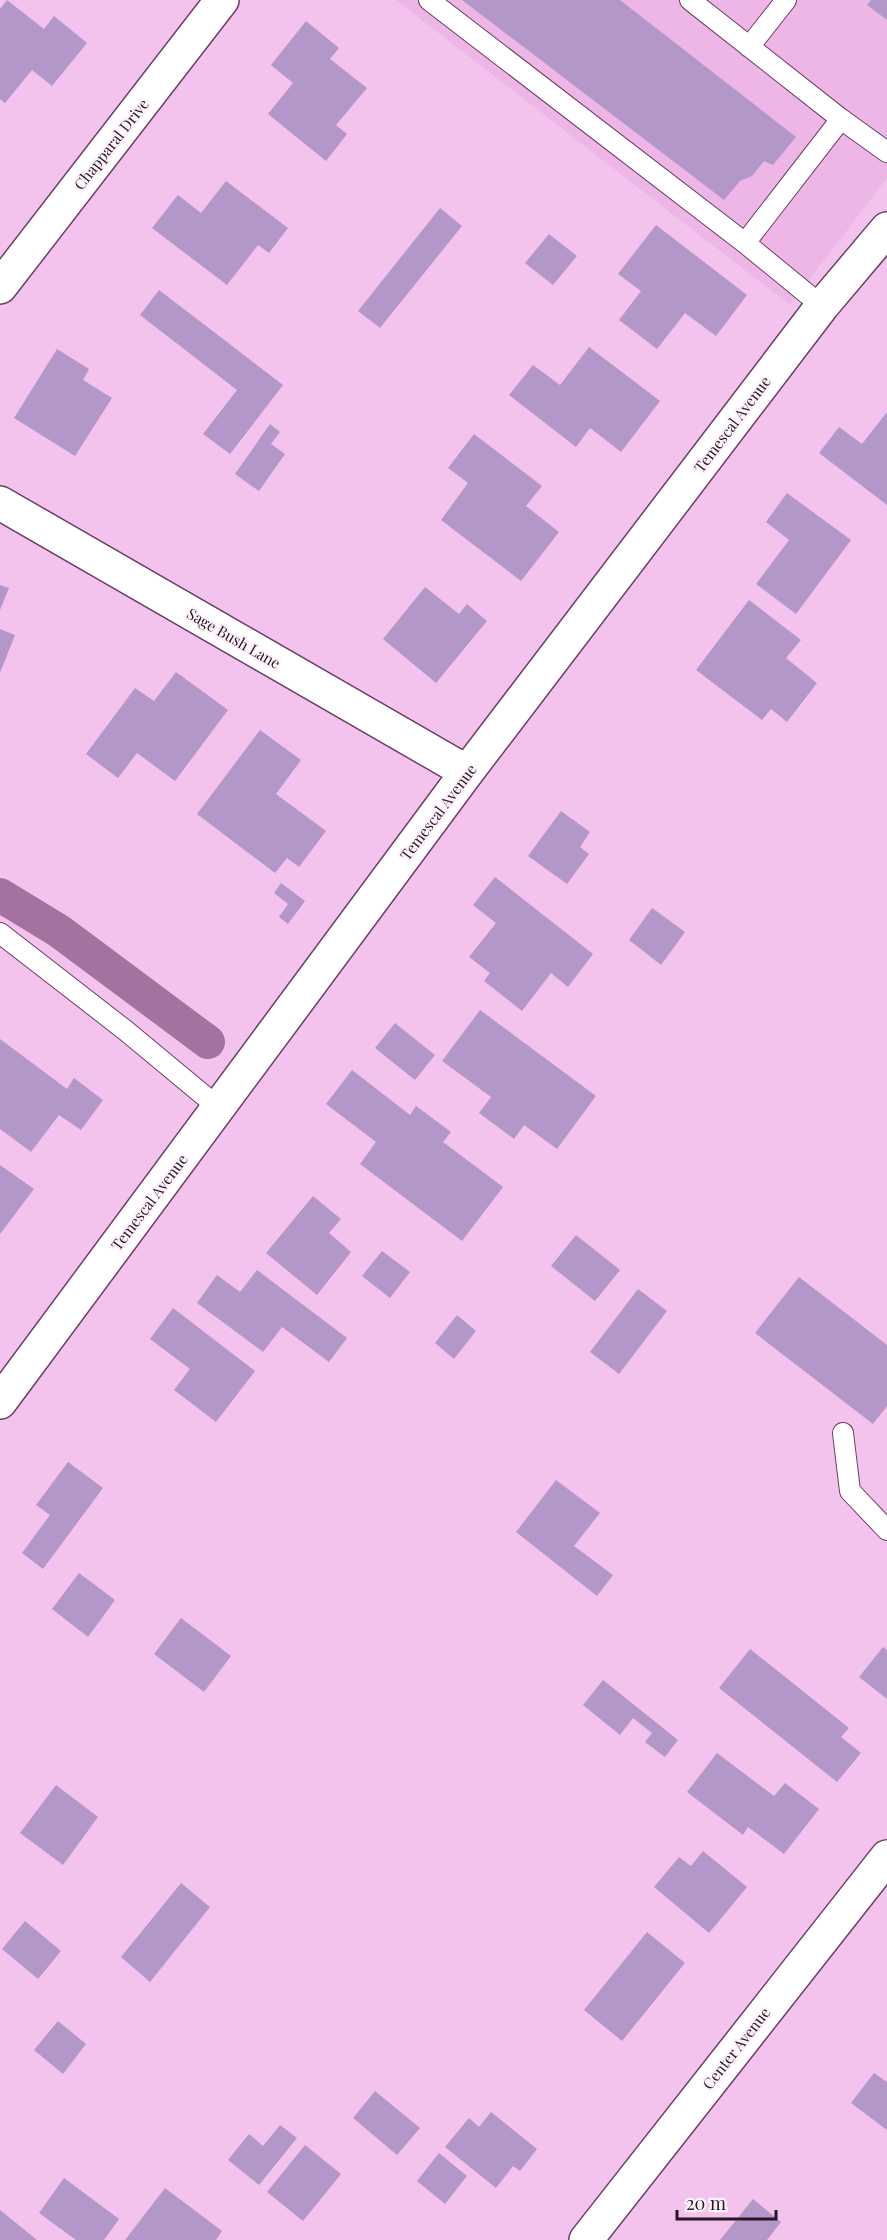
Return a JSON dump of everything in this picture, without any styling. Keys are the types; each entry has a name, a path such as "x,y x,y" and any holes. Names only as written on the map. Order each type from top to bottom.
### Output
{"street":[{"name":"Chapparal Drive","path":"0,287 222,0"},
{"name":"Temescal Avenue","path":"0,1402 467,772 822,306 887,229"},
{"name":"Sage Bush Lane","path":"0,503 467,772"},
{"name":"Center Avenue","path":"586,2240 887,1857"}],"lane":[{"path":"429,0 745,243 822,306"},
{"path":"690,0 841,119 887,152"},
{"path":"749,47 786,0"},
{"path":"745,243 841,119"},
{"path":"0,933 125,1030 219,1108"},
{"path":"843,1433 850,1491 887,1530"}],"shaded area":[{"path":"396,0 887,0 887,178 790,305"}],"building":[{"path":"7,0 44,29 54,16 87,43 52,86 32,70 5,103 0,99 0,9"},
{"path":"462,0 620,0 796,137 773,165 764,161 752,176 740,181 724,200"},
{"path":"871,0 887,0 887,20 867,5"},
{"path":"306,21 339,48 330,59 367,88 336,125 347,134 326,161 268,114 293,83 271,65"},
{"path":"226,181 288,228 269,253 258,245 227,285 152,228 178,195 201,213"},
{"path":"440,208 462,226 380,328 358,311"},
{"path":"656,225 747,295 716,336 685,313 657,349 619,320 641,291 618,274"},
{"path":"549,234 577,256 553,285 525,263"},
{"path":"159,290 283,385 230,454 203,434 237,390 140,315"},
{"path":"589,347 660,401 621,452 590,428 576,447 509,395 533,365 560,385"},
{"path":"57,349 89,369 83,380 112,398 75,456 14,418"},
{"path":"887,412 887,505 819,453 839,427 862,444"},
{"path":"270,424 280,432 271,444 285,454 259,491 235,474"},
{"path":"474,434 542,486 526,506 559,532 521,581 441,520 468,483 448,468"},
{"path":"787,493 851,540 796,614 756,584 789,540 766,522"},
{"path":"0,585 9,588 0,610"},
{"path":"425,587 459,614 467,604 487,621 436,683 383,639"},
{"path":"749,600 801,640 786,658 817,683 787,722 771,709 762,720 696,670"},
{"path":"0,629 15,635 0,673"},
{"path":"176,672 228,710 175,781 137,753 118,778 86,754 135,688 154,701"},
{"path":"260,730 301,760 276,794 326,831 299,867 287,858 275,873 197,814"},
{"path":"561,811 590,832 580,847 589,854 567,884 528,856"},
{"path":"495,877 593,954 568,987 551,973 522,1011 484,981 490,973 469,957 496,923 473,905"},
{"path":"281,883 305,901 288,924 279,917 288,904 274,893"},
{"path":"652,908 685,932 661,965 629,940"},
{"path":"480,1010 596,1096 557,1149 524,1125 514,1139 479,1113 491,1097 442,1061"},
{"path":"395,1023 435,1055 415,1080 375,1048"},
{"path":"0,1039 67,1089 74,1078 103,1100 81,1130 59,1115 31,1152 0,1129"},
{"path":"352,1070 410,1115 416,1106 451,1132 443,1142 503,1187 462,1241 360,1164 376,1142 326,1104"},
{"path":"0,1165 34,1189 0,1234"},
{"path":"313,1196 341,1219 329,1233 351,1252 317,1295 266,1253"},
{"path":"576,1235 620,1270 595,1301 551,1266"},
{"path":"382,1251 410,1272 390,1298 362,1276"},
{"path":"257,1270 347,1338 329,1362 282,1327 263,1352 197,1303 217,1275 240,1292"},
{"path":"799,1277 887,1345 887,1406 873,1424 755,1333"},
{"path":"638,1289 667,1311 619,1374 590,1352"},
{"path":"173,1308 255,1371 216,1422 174,1390 190,1369 150,1339"},
{"path":"457,1315 476,1331 454,1359 435,1343"},
{"path":"68,1462 103,1488 43,1569 22,1553 50,1515 36,1505"},
{"path":"556,1480 600,1513 574,1546 613,1575 597,1596 516,1532"},
{"path":"79,1573 115,1600 88,1637 52,1609"},
{"path":"181,1618 231,1656 204,1692 154,1654"},
{"path":"883,1647 887,1650 887,1699 859,1677"},
{"path":"750,1649 849,1728 841,1737 861,1753 837,1782 719,1688"},
{"path":"603,1680 678,1740 665,1757 645,1742 652,1733 633,1718 620,1735 583,1705"},
{"path":"717,1753 774,1796 785,1783 819,1809 784,1854 748,1827 743,1835 687,1792"},
{"path":"56,1785 98,1817 63,1865 20,1833"},
{"path":"703,1851 747,1887 709,1933 654,1887 679,1857 691,1866"},
{"path":"181,1883 210,1907 150,1982 121,1957"},
{"path":"25,1921 61,1951 38,1979 2,1949"},
{"path":"647,1932 685,1963 622,2041 584,2010"},
{"path":"58,2021 86,2044 63,2074 34,2050"},
{"path":"874,2073 887,2082 887,2130 851,2103"},
{"path":"375,2091 420,2128 397,2155 353,2118"},
{"path":"491,2112 537,2149 520,2171 513,2166 496,2188 445,2147 469,2118 479,2127"},
{"path":"280,2125 297,2138 259,2185 228,2160 249,2134 263,2146"},
{"path":"305,2145 341,2174 303,2221 267,2192"},
{"path":"439,2153 467,2176 445,2204 417,2181"},
{"path":"64,2178 119,2219 104,2240 76,2240 39,2213"},
{"path":"165,2188 222,2231 216,2240 125,2240"},
{"path":"753,2199 781,2222 767,2240 720,2240"},
{"path":"0,2210 37,2240 0,2240"}],"waterway":[{"path":"0,895 59,931 208,1042"}]}
